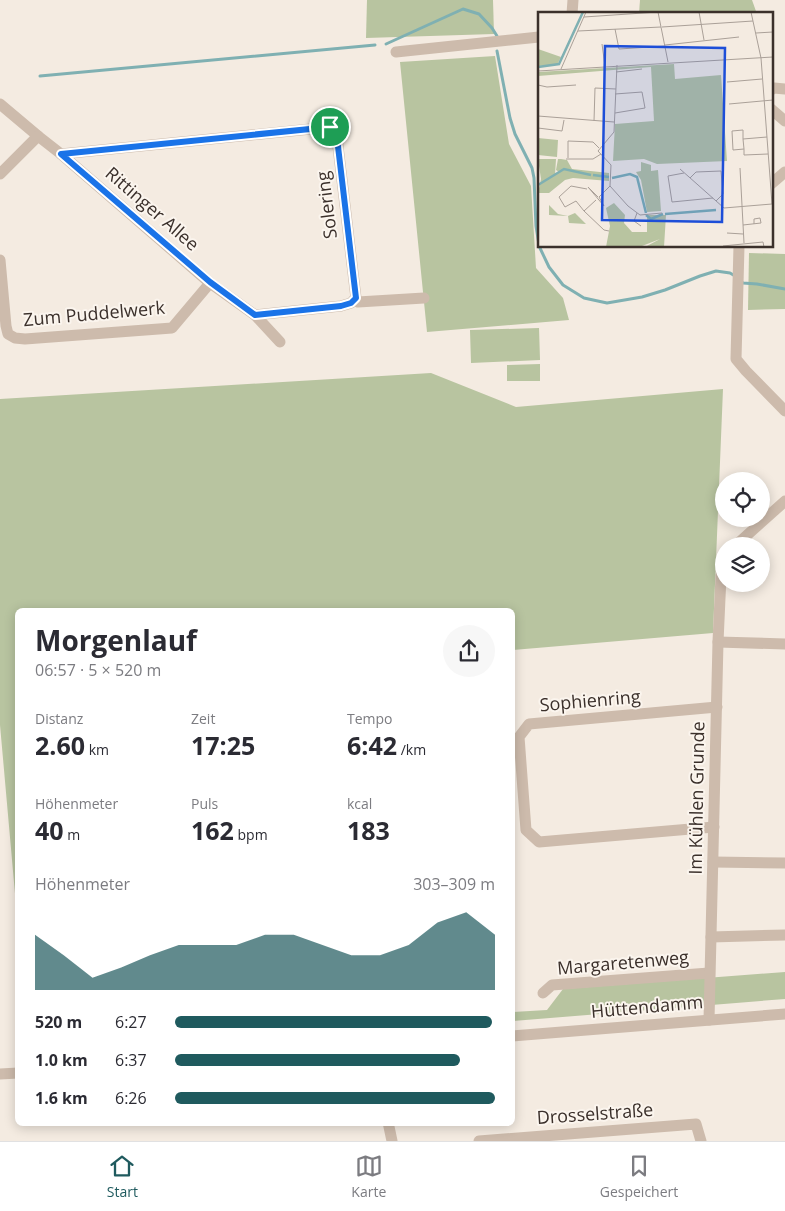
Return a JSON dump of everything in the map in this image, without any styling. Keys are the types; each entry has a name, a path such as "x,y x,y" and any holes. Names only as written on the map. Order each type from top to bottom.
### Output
{"street":[{"path":"396,52 538,37"},
{"path":"772,89 785,88"},
{"name":"Rittinger Allee","path":"0,104 210,282 255,315 280,342"},
{"path":"772,110 785,121"},
{"name":"Solering","path":"61,154 330,127 337,138 356,298 354,300"},
{"path":"0,174 38,136"},
{"path":"772,183 785,172"},
{"path":"739,248 736,360 785,411"},
{"name":"Zum Puddelwerk","path":"0,260 6,326 8,334 15,338 25,339 172,328 210,282"},
{"path":"255,315 341,306 354,300 358,302 424,298"},
{"path":"745,537 785,501"},
{"name":"Im Kühlen Grunde","path":"709,1020 721,592"},
{"path":"718,642 785,644"},
{"name":"Sophienring","path":"714,827 539,842 526,830 519,737 529,724 717,707"},
{"path":"713,862 785,863"},
{"path":"711,937 785,935"},
{"name":"Margaretenweg","path":"543,993 552,985 709,973"},
{"name":"Hüttendamm","path":"515,1036 785,1014"},
{"path":"0,1074 15,1073"},
{"name":"Drosselstraße","path":"479,1141 696,1124 701,1141"},
{"path":"389,1126 392,1141"}],"green space":[{"path":"367,0 493,0 494,34 366,38"},
{"path":"640,0 752,0 756,12 639,12"},
{"path":"495,56 509,144 531,186 536,268 563,298 569,320 427,332 400,62"},
{"path":"749,253 785,254 785,309 748,310"},
{"path":"539,328 540,360 471,363 470,330"},
{"path":"540,364 540,381 507,381 507,365"},
{"path":"431,373 516,407 723,389 720,472 715,472 715,527 717,527 717,537 715,537 713,633 515,650 515,608 15,608 15,894 0,725 0,399"},
{"path":"785,972 785,999 515,1021 515,1012 547,1010 563,989"}],"waterway":[{"path":"386,44 463,9 479,14 497,36"},
{"path":"40,76 375,45"},
{"path":"497,51 510,118 515,134 532,168 538,239"},
{"path":"540,248 549,267 563,285 584,298 607,303 642,297 716,271 730,273 735,276"},
{"path":"741,281 743,283 785,289"}],"route":[{"path":"330,127 337,138 356,298 351,303 341,306 255,315 210,282 61,154 313,128 330,127"}]}
